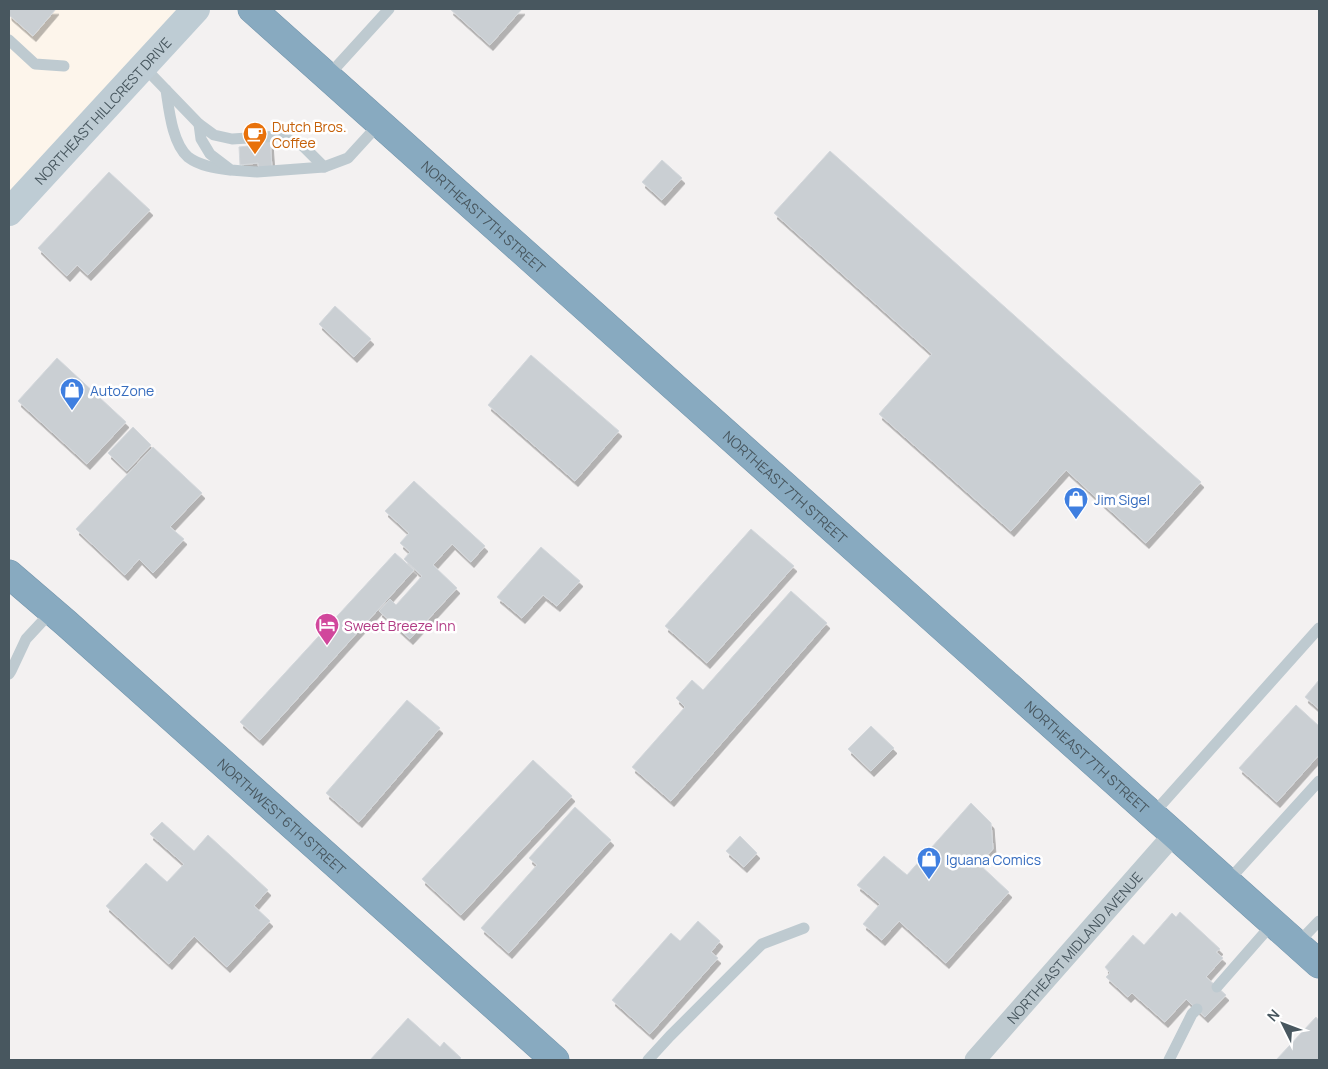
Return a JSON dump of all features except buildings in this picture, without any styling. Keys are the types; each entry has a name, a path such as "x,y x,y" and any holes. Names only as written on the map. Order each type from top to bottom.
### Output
{"highway":[{"name":"NORTHEAST 7TH STREET","path":"252,9 1319,964"},
{"name":"NORTHWEST 6TH STREET","path":"9,574 555,1060"}],"street":[{"name":"NORTHEAST HILLCREST DRIVE","path":"9,212 196,9"},
{"name":"NORTHEAST MIDLAND AVENUE","path":"975,1060 1174,835"}],"lane":[{"path":"328,76 388,9"},
{"path":"9,40 35,64 64,66"},
{"path":"143,66 199,124 214,135 232,139 280,136 303,146 324,167"},
{"path":"166,90 170,120 180,146 188,156 208,166 231,170 258,172 324,167 348,158 380,123"},
{"path":"199,124 201,139 210,154 231,170"},
{"path":"9,674 26,639 52,611"},
{"path":"1152,815 1319,628"},
{"path":"1227,882 1319,781"},
{"path":"1297,944 1319,921"},
{"path":"1216,987 1273,923"},
{"path":"648,1060 762,944 804,928"},
{"path":"1168,1060 1192,1014 1197,1009"}],"shaded area":[{"path":"9,9 184,9 9,212"}],"place":[{"name":"Dutch Bros. Coffee","path":"255,155"},
{"name":"AutoZone","path":"72,411"},
{"name":"Jim Sigel","path":"1076,520"},
{"name":"Sweet Breeze Inn","path":"327,646"},
{"name":"Iguana Comics","path":"929,880"}]}
